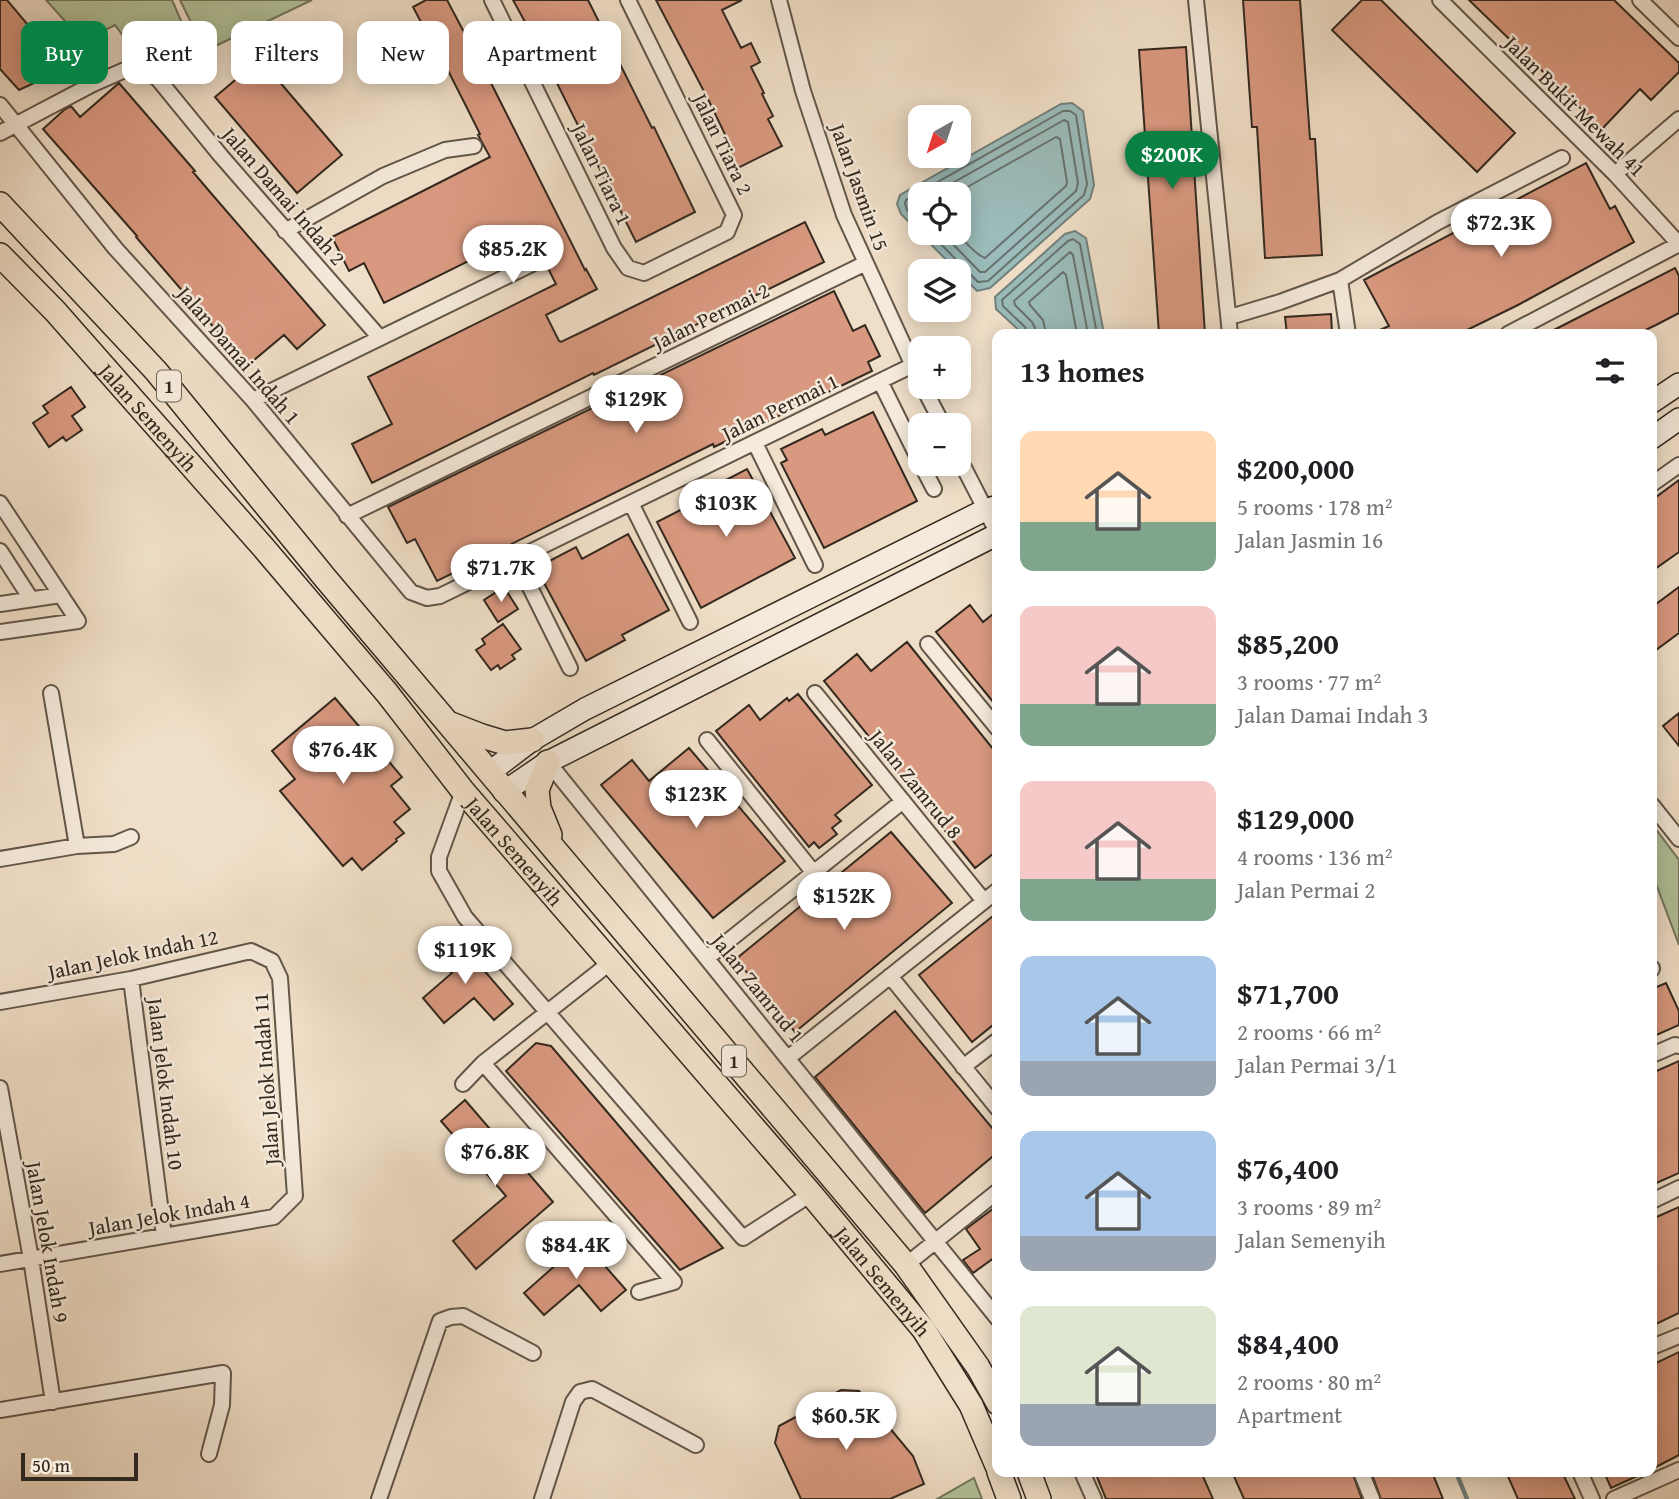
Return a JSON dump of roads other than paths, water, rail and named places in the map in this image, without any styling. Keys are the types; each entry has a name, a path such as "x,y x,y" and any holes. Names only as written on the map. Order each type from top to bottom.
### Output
{"main road":[{"name":"Jalan Semenyih","path":"0,204 156,371 448,723 494,784 561,856 906,1265 978,1367 992,1392"},
{"name":"Jalan Semenyih","path":"0,256 55,311 263,547 387,693 463,791 811,1194 924,1330 971,1405 992,1456"},
{"path":"387,693 427,728 471,781 480,787 494,784 492,802 507,825 562,889 582,927"},
{"path":"448,723 505,743 532,740"},
{"path":"548,762 537,790 539,807 561,856"},
{"name":"Jalan Semenyih","path":"1001,1477 1009,1499"},
{"path":"1032,1477 1039,1499"}],"street":[{"name":"Jalan Tiara 1","path":"492,0 614,248 628,268 644,273 727,232"},
{"name":"Jalan Tiara 2","path":"628,0 734,215 727,232"},
{"name":"Jalan Jasmin 15","path":"779,0 803,91 844,215 908,354"},
{"path":"1196,0 1230,329"},
{"name":"Jalan Bukit Mewah 41","path":"1440,0 1615,174 1679,244"},
{"path":"1640,0 1679,38"},
{"name":"Jalan Damai Indah 2","path":"15,125 127,69 144,70 159,79 221,156 380,338"},
{"name":"Jalan Damai Indah 1","path":"0,105 115,248 253,400 411,592 427,598 440,596"},
{"path":"1615,174 1679,119"},
{"path":"0,133 15,125"},
{"path":"285,231 383,176 445,150 474,146"},
{"path":"1230,317 1340,280 1438,222 1562,158"},
{"path":"1518,329 1679,244"},
{"name":"Jalan Permai 2","path":"347,516 866,263"},
{"path":"253,400 532,264"},
{"path":"1340,280 1347,329"},
{"name":"Jalan Permai 1","path":"440,596 908,367"},
{"path":"880,381 908,437"},
{"path":"1657,399 1679,384"},
{"path":"1657,434 1679,419"},
{"path":"755,443 815,565"},
{"path":"1657,480 1679,465"},
{"path":"928,476 934,489"},
{"path":"494,784 532,740 586,709 991,508 971,476"},
{"path":"0,503 78,621 0,632"},
{"path":"631,503 690,622"},
{"path":"494,784 548,762 992,537"},
{"path":"0,551 31,599"},
{"path":"516,559 570,668"},
{"path":"0,604 61,595"},
{"path":"928,643 992,722"},
{"path":"51,692 78,846"},
{"name":"Jalan Zamrud 8","path":"815,692 984,901"},
{"path":"707,740 814,873"},
{"name":"Jalan Zamrud 1","path":"548,762 992,1312"},
{"path":"463,791 439,857 439,871 464,917 743,1238 811,1194"},
{"path":"707,958 903,801"},
{"path":"1657,811 1679,839"},
{"path":"0,859 78,846 114,844 131,837"},
{"path":"788,1058 992,895"},
{"name":"Jalan Jelok Indah 12","path":"0,1002 131,979 251,951 272,961"},
{"name":"Jalan Jelok Indah 11","path":"272,961 280,978 295,1196"},
{"path":"463,1084 483,1063 611,962"},
{"path":"890,976 992,1102"},
{"name":"Jalan Jelok Indah 10","path":"131,979 164,1236"},
{"path":"963,1067 992,1045"},
{"path":"1657,1053 1675,1045 1679,1046"},
{"path":"483,1063 674,1282 639,1292"},
{"name":"Jalan Jelok Indah 9","path":"0,1088 54,1402"},
{"path":"1657,1198 1679,1188"},
{"name":"Jalan Jelok Indah 4","path":"0,1264 274,1217 295,1196"},
{"path":"906,1265 992,1196"},
{"path":"379,1499 440,1321 463,1316 533,1353"},
{"path":"1657,1345 1679,1336"},
{"path":"0,1410 223,1373 222,1405 209,1454"},
{"path":"542,1499 573,1402 580,1392 592,1389 696,1445"},
{"path":"1614,1499 1679,1470"},
{"path":"1084,1477 1094,1499"},
{"path":"1363,1477 1372,1499"},
{"path":"1582,1477 1592,1499"}],"water":[{"path":"1072,103 1083,111 1094,185 1090,199 990,288 977,291 971,285 971,259 945,259 932,245 971,245 971,182 923,182 948,168 971,168 971,155 1061,104"},
{"path":"908,190 908,221 897,204 900,195"},
{"path":"1075,231 1086,238 1103,329 1018,329 996,309 995,297 1065,234"}],"waterway":[{"path":"1458,1477 1467,1499"}]}
